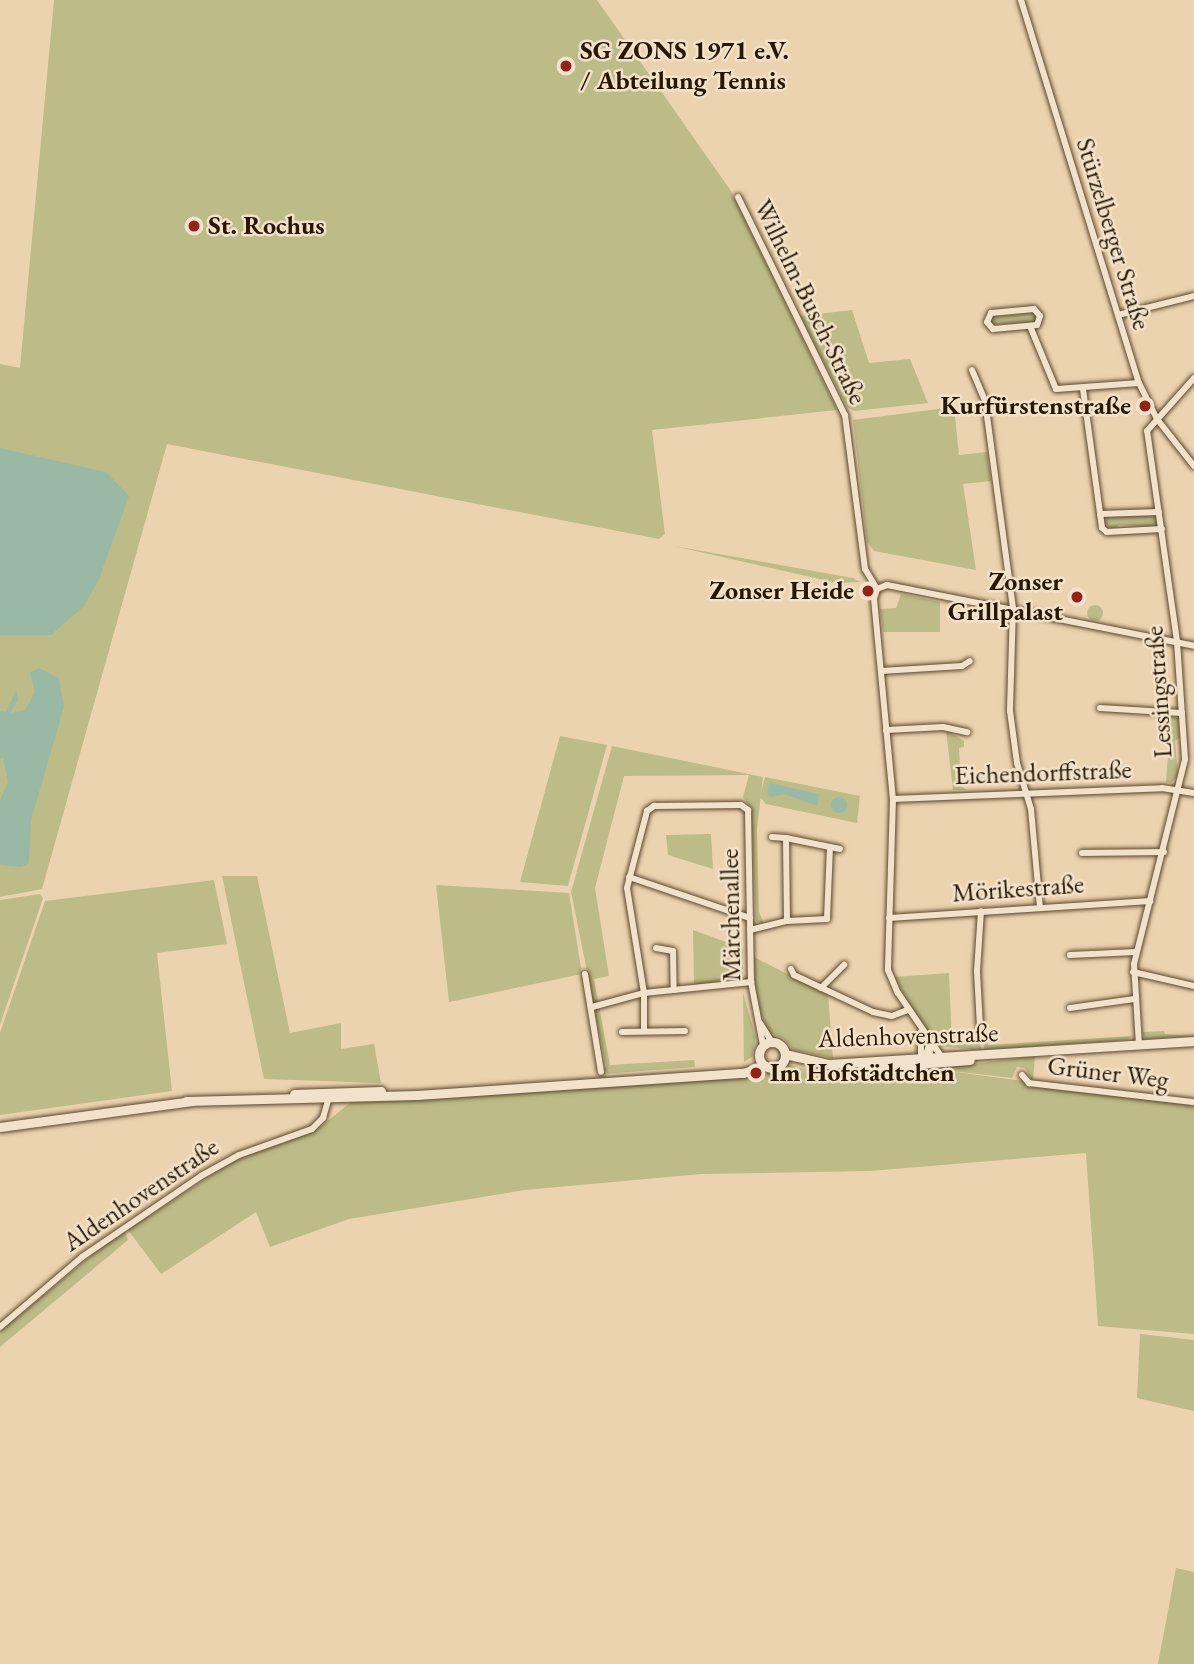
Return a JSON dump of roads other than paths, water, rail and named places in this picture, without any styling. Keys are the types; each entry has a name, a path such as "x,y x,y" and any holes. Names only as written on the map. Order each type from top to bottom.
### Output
{"street":[{"name":"Stürzelberger Straße","path":"1021,0 1139,383 1157,419 1194,466"},
{"name":"Wilhelm-Busch-Straße","path":"738,197 845,415 864,569 877,589 874,599 893,799 888,970 908,1010 941,1056"},
{"path":"1118,316 1194,296"},
{"path":"1034,309 1040,322 1031,326 993,329 988,317 1034,309"},
{"path":"1031,326 1056,389 1139,383"},
{"path":"972,370 980,387 1013,608 1010,711 1013,745 1027,794 1040,907"},
{"path":"1157,419 1194,378"},
{"path":"1083,389 1100,514 1105,531 1162,529"},
{"name":"Lessingstraße","path":"1139,1045 1133,972 1136,952 1180,789 1185,759 1177,641 1160,512 1147,439 1157,419"},
{"path":"1100,514 1160,512"},
{"path":"877,589 887,585 1194,646"},
{"path":"881,671 962,666 970,661"},
{"path":"1100,708 1182,713"},
{"path":"886,730 943,727 967,732"},
{"name":"Eichendorffstraße","path":"893,799 1180,789 1194,793"},
{"name":"Märchenallee","path":"629,877 650,807 746,807 751,982 758,1021 768,1044"},
{"path":"772,837 841,849"},
{"path":"786,838 787,922"},
{"path":"750,930 787,922 827,919 830,847"},
{"path":"1082,853 1164,852"},
{"path":"645,1031 644,993 629,877 750,918"},
{"name":"Mörikestraße","path":"889,918 1150,901"},
{"path":"980,1027 977,971 981,911"},
{"path":"656,948 673,951 674,990"},
{"path":"1070,955 1136,952"},
{"path":"821,988 844,965"},
{"path":"791,969 821,988 879,1014 908,1010"},
{"path":"1133,972 1194,986"},
{"path":"585,974 601,1072"},
{"path":"592,1007 644,993 751,982"},
{"path":"1070,1008 1134,999"},
{"path":"921,1030 926,1060"},
{"path":"622,1032 685,1031"},
{"name":"Aldenhovenstraße","path":"784,1058 828,1064 926,1060 1194,1041"},
{"path":"0,1127 186,1101 471,1090 732,1073 762,1061 768,1044 784,1058 775,1068 762,1061"},
{"path":"926,1060 930,1044"},
{"name":"Aldenhovenstraße","path":"784,1058 824,1069 901,1065 941,1056 1034,1052"},
{"name":"Grüner Weg","path":"1022,1075 1029,1083 1194,1102"},
{"name":"Aldenhovenstraße","path":"0,1327 82,1257 201,1176 239,1155 312,1129 323,1118 331,1096"}],"place":[{"name":"SG ZONS 1971 e.V. / Abteilung Tennis","path":"566,66"},
{"name":"St. Rochus","path":"194,226"},
{"name":"Kurfürstenstraße","path":"1145,406"},
{"name":"Zonser Heide","path":"868,591"},
{"name":"Zonser Grillpalast","path":"1077,597"},
{"name":"Im Hofstädtchen","path":"756,1073"}]}
